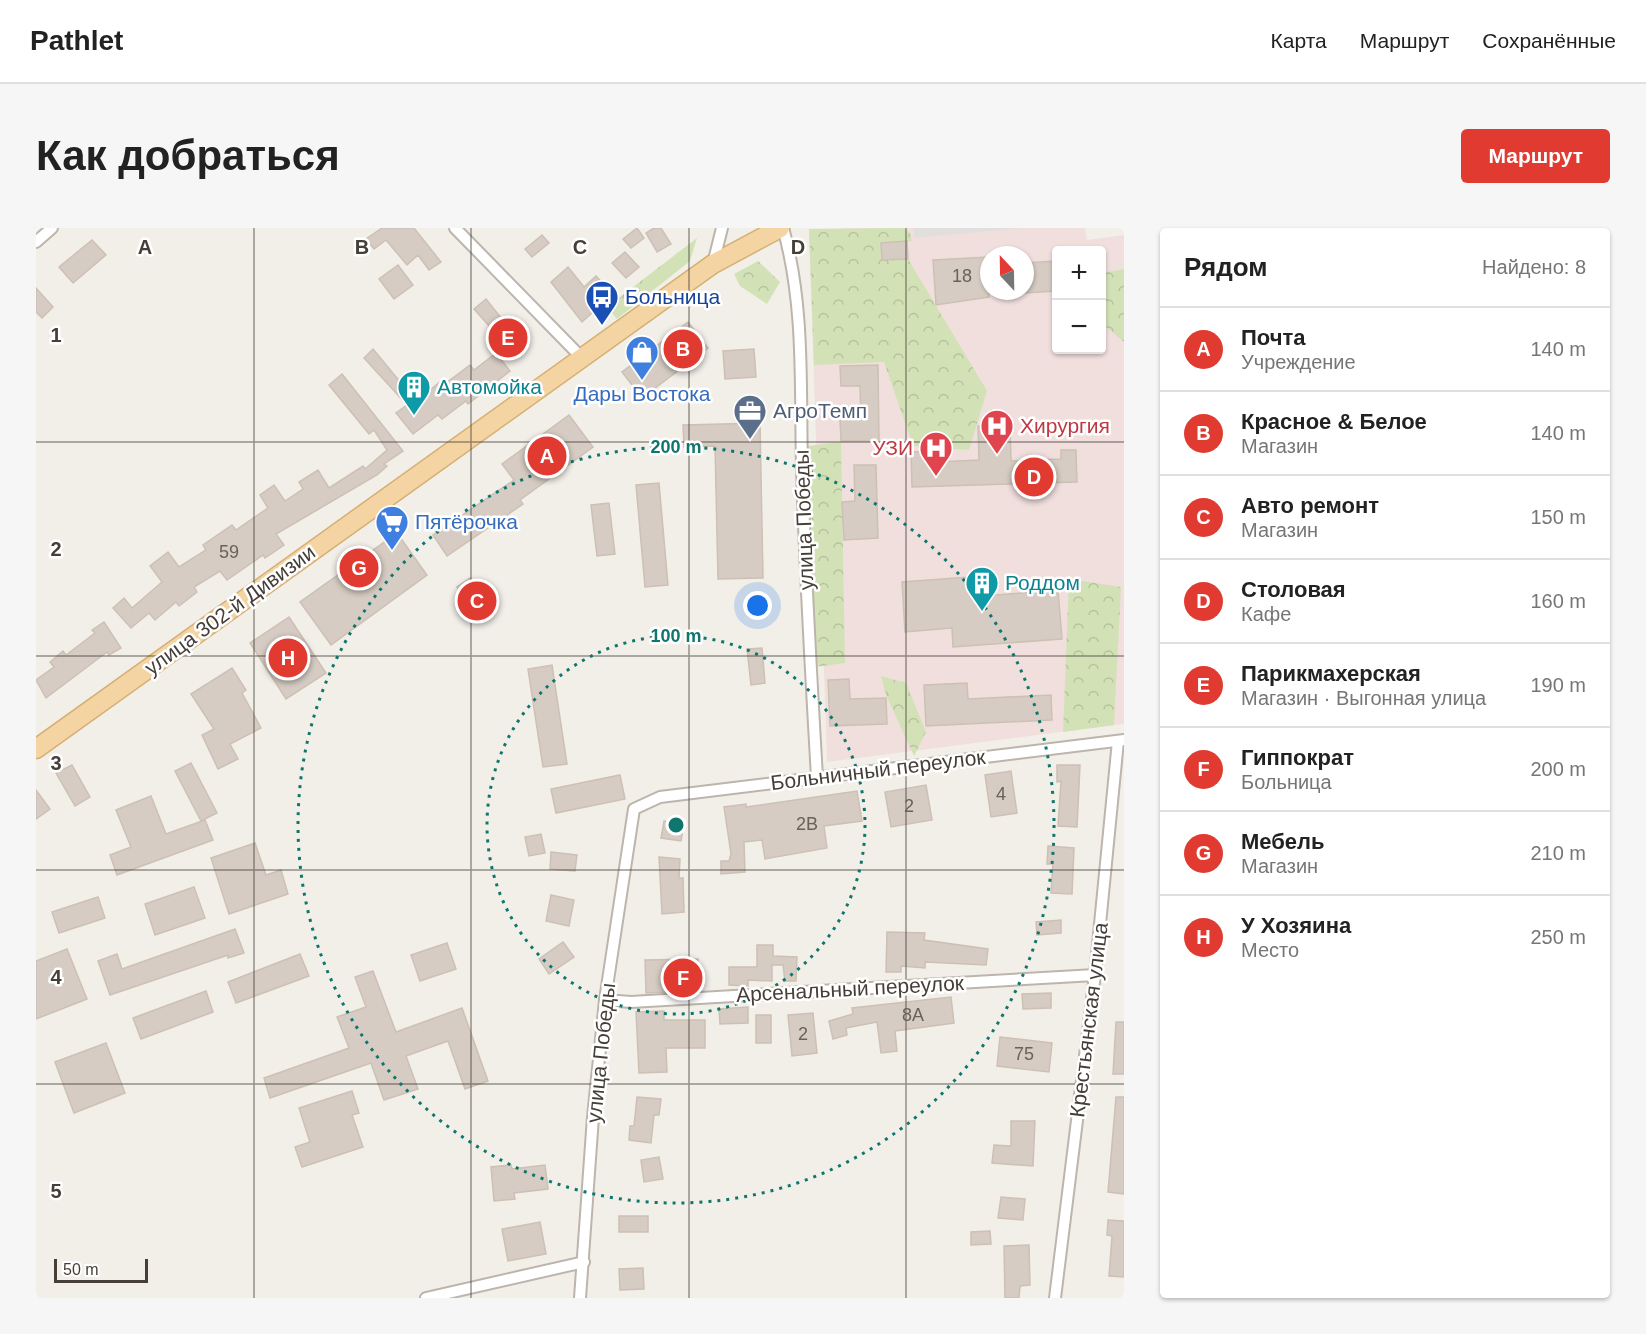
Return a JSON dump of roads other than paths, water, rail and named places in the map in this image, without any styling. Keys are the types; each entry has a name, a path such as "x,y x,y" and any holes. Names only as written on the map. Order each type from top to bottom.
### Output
{"main road":[{"name":"улица 302-й Дивизии","path":"36,749 713,264 782,228"}],"street":[{"path":"36,242 52,228"},
{"path":"455,228 582,358"},
{"path":"713,264 722,228"},
{"name":"улица Победы","path":"782,228 789,251 797,304 806,591 817,777"},
{"name":"Больничный переулок","path":"634,809 660,797 1121,740"},
{"name":"Крестьянская улица","path":"1055,1298 1121,740"},
{"name":"улица Победы","path":"580,1298 592,1117 605,1000 634,809"},
{"name":"Арсенальный переулок","path":"605,1000 632,1002 1095,975"},
{"path":"426,1298 584,1262"}],"place":[{"name":"Больница","path":"602,326"},
{"name":"Парикмахерская","path":"508,338"},
{"name":"Красное & Белое","path":"683,349"},
{"name":"Дары Востока","path":"642,381"},
{"name":"Автомойка","path":"414,416"},
{"name":"АгроТемп","path":"750,440"},
{"name":"Хирургия","path":"997,455"},
{"name":"Почта","path":"547,456"},
{"name":"УЗИ","path":"936,477"},
{"name":"Столовая","path":"1034,477"},
{"name":"Пятёрочка","path":"392,551"},
{"name":"Мебель","path":"359,568"},
{"name":"Авто ремонт","path":"477,601"},
{"name":"Роддом","path":"982,612"},
{"name":"У Хозяина","path":"288,658"},
{"name":"Гиппократ","path":"683,978"}]}
